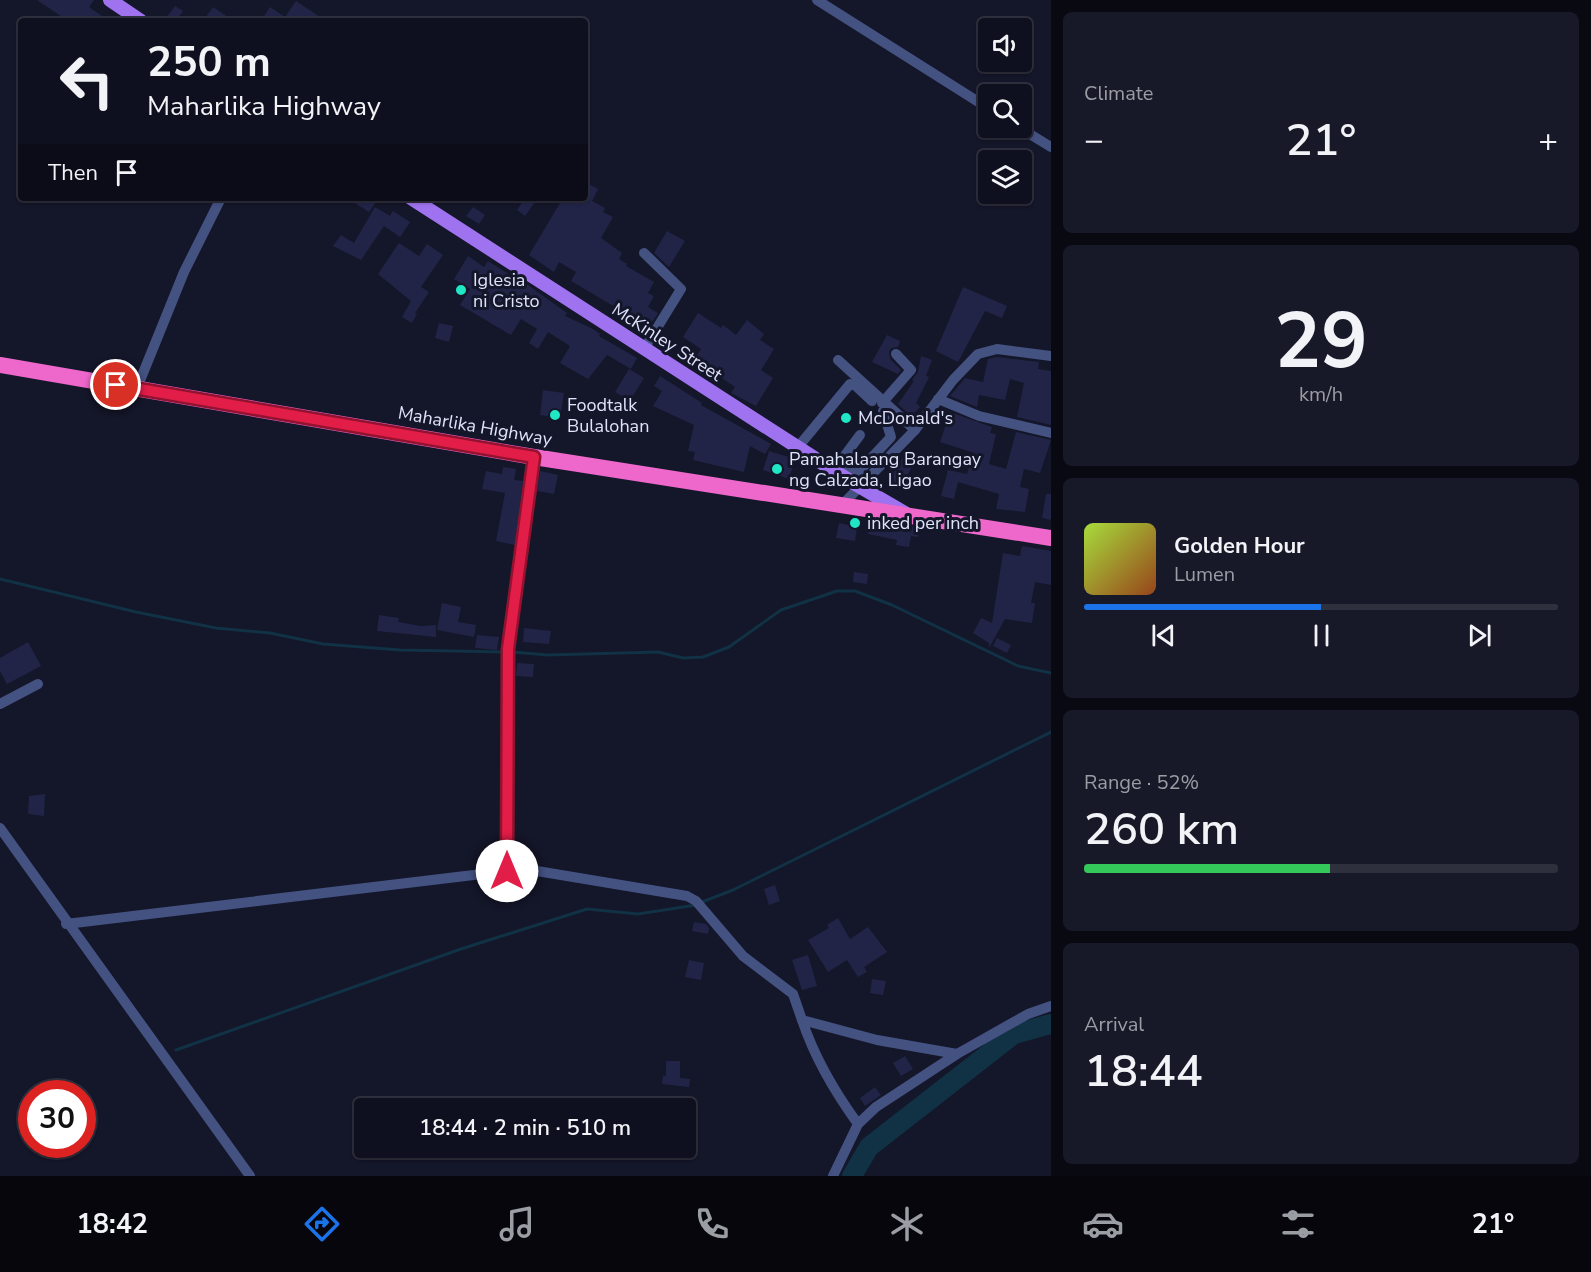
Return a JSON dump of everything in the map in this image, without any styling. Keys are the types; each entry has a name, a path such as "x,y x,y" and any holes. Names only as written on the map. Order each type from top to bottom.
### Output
{"highway":[{"name":"Maharlika Highway","path":"0,365 534,457 906,513 1051,538"}],"main road":[{"path":"110,0 137,18"},
{"name":"McKinley Street","path":"416,201 798,447 906,513"}],"street":[{"path":"817,0 978,102"},
{"path":"1032,135 1051,147"},
{"path":"136,388 184,272 220,201"},
{"path":"644,253 681,289 644,349"},
{"path":"856,481 915,430 938,399 978,354 988,350 1027,351 1051,356"},
{"path":"879,405 911,370 896,354"},
{"path":"838,360 879,405 891,437 856,481 843,504"},
{"path":"798,447 850,384 856,386 915,430"},
{"path":"938,399 979,416 1051,433"},
{"path":"856,481 840,465 840,462 860,435"},
{"path":"507,871 508,649 534,457"},
{"path":"0,704 38,684"},
{"path":"0,828 66,924 250,1176"},
{"path":"66,924 507,871 537,872 687,896 696,901 743,956 792,994 811,1049 834,1091 858,1124"},
{"path":"833,1176 858,1124 876,1107 957,1054 1028,1014 1051,1006"},
{"path":"802,1020 877,1040 957,1054"}],"building":[{"path":"37,0 94,0 89,7 105,18 64,18"},
{"path":"296,1 322,18 263,18 270,7 285,17"},
{"path":"175,6 183,11 178,18 166,18"},
{"path":"213,7 230,18 205,18"},
{"path":"588,184 598,189 592,201 605,208 603,212 613,217 601,238 622,253 619,259 627,264 626,266 654,282 648,293 654,296 648,307 658,313 649,327 571,281 576,272 559,262 554,272 529,255 561,201 588,201"},
{"path":"352,201 377,201 369,212"},
{"path":"523,201 536,201 525,216 517,210"},
{"path":"375,207 390,216 393,211 410,222 400,237 384,226 361,260 333,246 341,235 354,243"},
{"path":"473,207 485,215 479,224 466,216"},
{"path":"667,231 685,241 669,267 654,253"},
{"path":"399,243 419,256 427,244 443,255 421,287 429,292 415,313 417,314 412,323 402,317 411,301 378,274"},
{"path":"468,256 484,267 488,261 513,277 514,275 567,313 565,316 593,329 600,334 599,336 637,358 631,369 607,355 588,379 560,363 570,346 548,332 538,349 529,343 537,329 521,319 511,335 460,305 470,289 454,279"},
{"path":"963,287 1007,306 1002,318 985,311 958,362 936,351"},
{"path":"698,313 721,328 723,325 736,335 747,320 764,334 760,340 774,349 761,370 773,378 756,406 731,393 735,387 711,371 709,375 691,364 701,349 683,337"},
{"path":"439,323 453,326 449,342 435,338"},
{"path":"887,335 900,341 898,347 891,348 889,352 890,359 901,370 898,374 872,362"},
{"path":"921,356 932,360 926,376 929,377 916,403 920,407 911,416 898,404 914,381 912,380 918,372"},
{"path":"997,357 1039,362 1038,369 1051,371 1051,425 1017,417 1024,383 1010,379 1005,400 979,395 977,407 950,396 965,378 983,382 988,359"},
{"path":"629,369 644,378 630,401 615,392"},
{"path":"660,376 702,403 701,405 771,444 765,454 750,446 744,472 693,460 695,452 688,451 694,425 653,406 662,391 654,386"},
{"path":"543,390 564,393 560,418 540,415"},
{"path":"950,412 992,427 990,433 996,434 989,464 1006,469 1016,432 1051,440 1040,473 1024,469 1020,487 1029,489 1025,512 996,509 999,494 958,482 954,499 941,496 948,470 967,474 974,453 940,442"},
{"path":"908,448 919,454 901,487 889,481"},
{"path":"769,451 795,459 789,479 763,470"},
{"path":"503,467 516,469 514,480 523,481 515,545 496,541 505,493 482,489 486,471 502,474"},
{"path":"540,471 558,475 554,494 537,491"},
{"path":"1046,494 1051,494 1051,520 1042,518"},
{"path":"870,520 920,528 918,537 911,536 909,547 896,545 897,540 868,534"},
{"path":"839,523 857,527 855,541 836,538"},
{"path":"1022,546 1051,551 1051,585 1035,582 1031,603 1035,603 1032,623 1005,619 989,648 989,643 973,633 981,618 992,623 1003,553 1020,556"},
{"path":"854,572 868,574 867,584 853,582"},
{"path":"442,603 461,607 458,622 476,625 474,637 437,630"},
{"path":"379,615 399,618 398,622 421,626 436,625 436,637 377,631"},
{"path":"524,628 551,631 549,644 523,642"},
{"path":"477,635 499,637 497,650 475,648"},
{"path":"997,638 1011,645 1007,653 993,646"},
{"path":"28,642 41,666 7,684 0,671 0,658"},
{"path":"517,663 534,664 533,677 516,676"},
{"path":"45,794 44,816 28,814 29,796"},
{"path":"775,885 780,901 769,905 764,889"},
{"path":"838,918 850,939 868,927 887,952 864,967 867,972 858,977 847,960 828,972 808,940 829,928 827,925"},
{"path":"694,922 706,924 709,928 708,934 692,931"},
{"path":"808,955 817,986 802,990 792,960"},
{"path":"689,960 704,963 701,980 685,977"},
{"path":"872,979 886,981 883,995 870,993"},
{"path":"905,1056 913,1069 901,1076 893,1063"},
{"path":"666,1061 680,1061 680,1078 690,1079 689,1087 662,1084 663,1076 666,1076"},
{"path":"875,1087 881,1095 865,1106 860,1098"}],"waterway":[{"path":"0,579 136,612 216,628 270,633 323,644 400,650 505,652"},
{"path":"512,652 548,655 658,652 683,658 703,657 729,647 781,610 837,591 855,591 892,605 1018,666 1051,673"},
{"path":"702,902 733,890 1051,732"},
{"path":"176,1050 461,949 587,909 638,914 696,905"},
{"path":"852,1176 869,1147 1014,1034 1051,1024"}],"place":[{"name":"Iglesia ni Cristo","path":"461,290"},
{"name":"Foodtalk Bulalohan","path":"555,415"},
{"name":"McDonald's","path":"846,418"},
{"name":"Pamahalaang Barangay ng Calzada, Ligao","path":"777,469"},
{"name":"inked per inch","path":"855,523"}],"route":[{"path":"116,385 534,457 508,649 507,871"}]}
